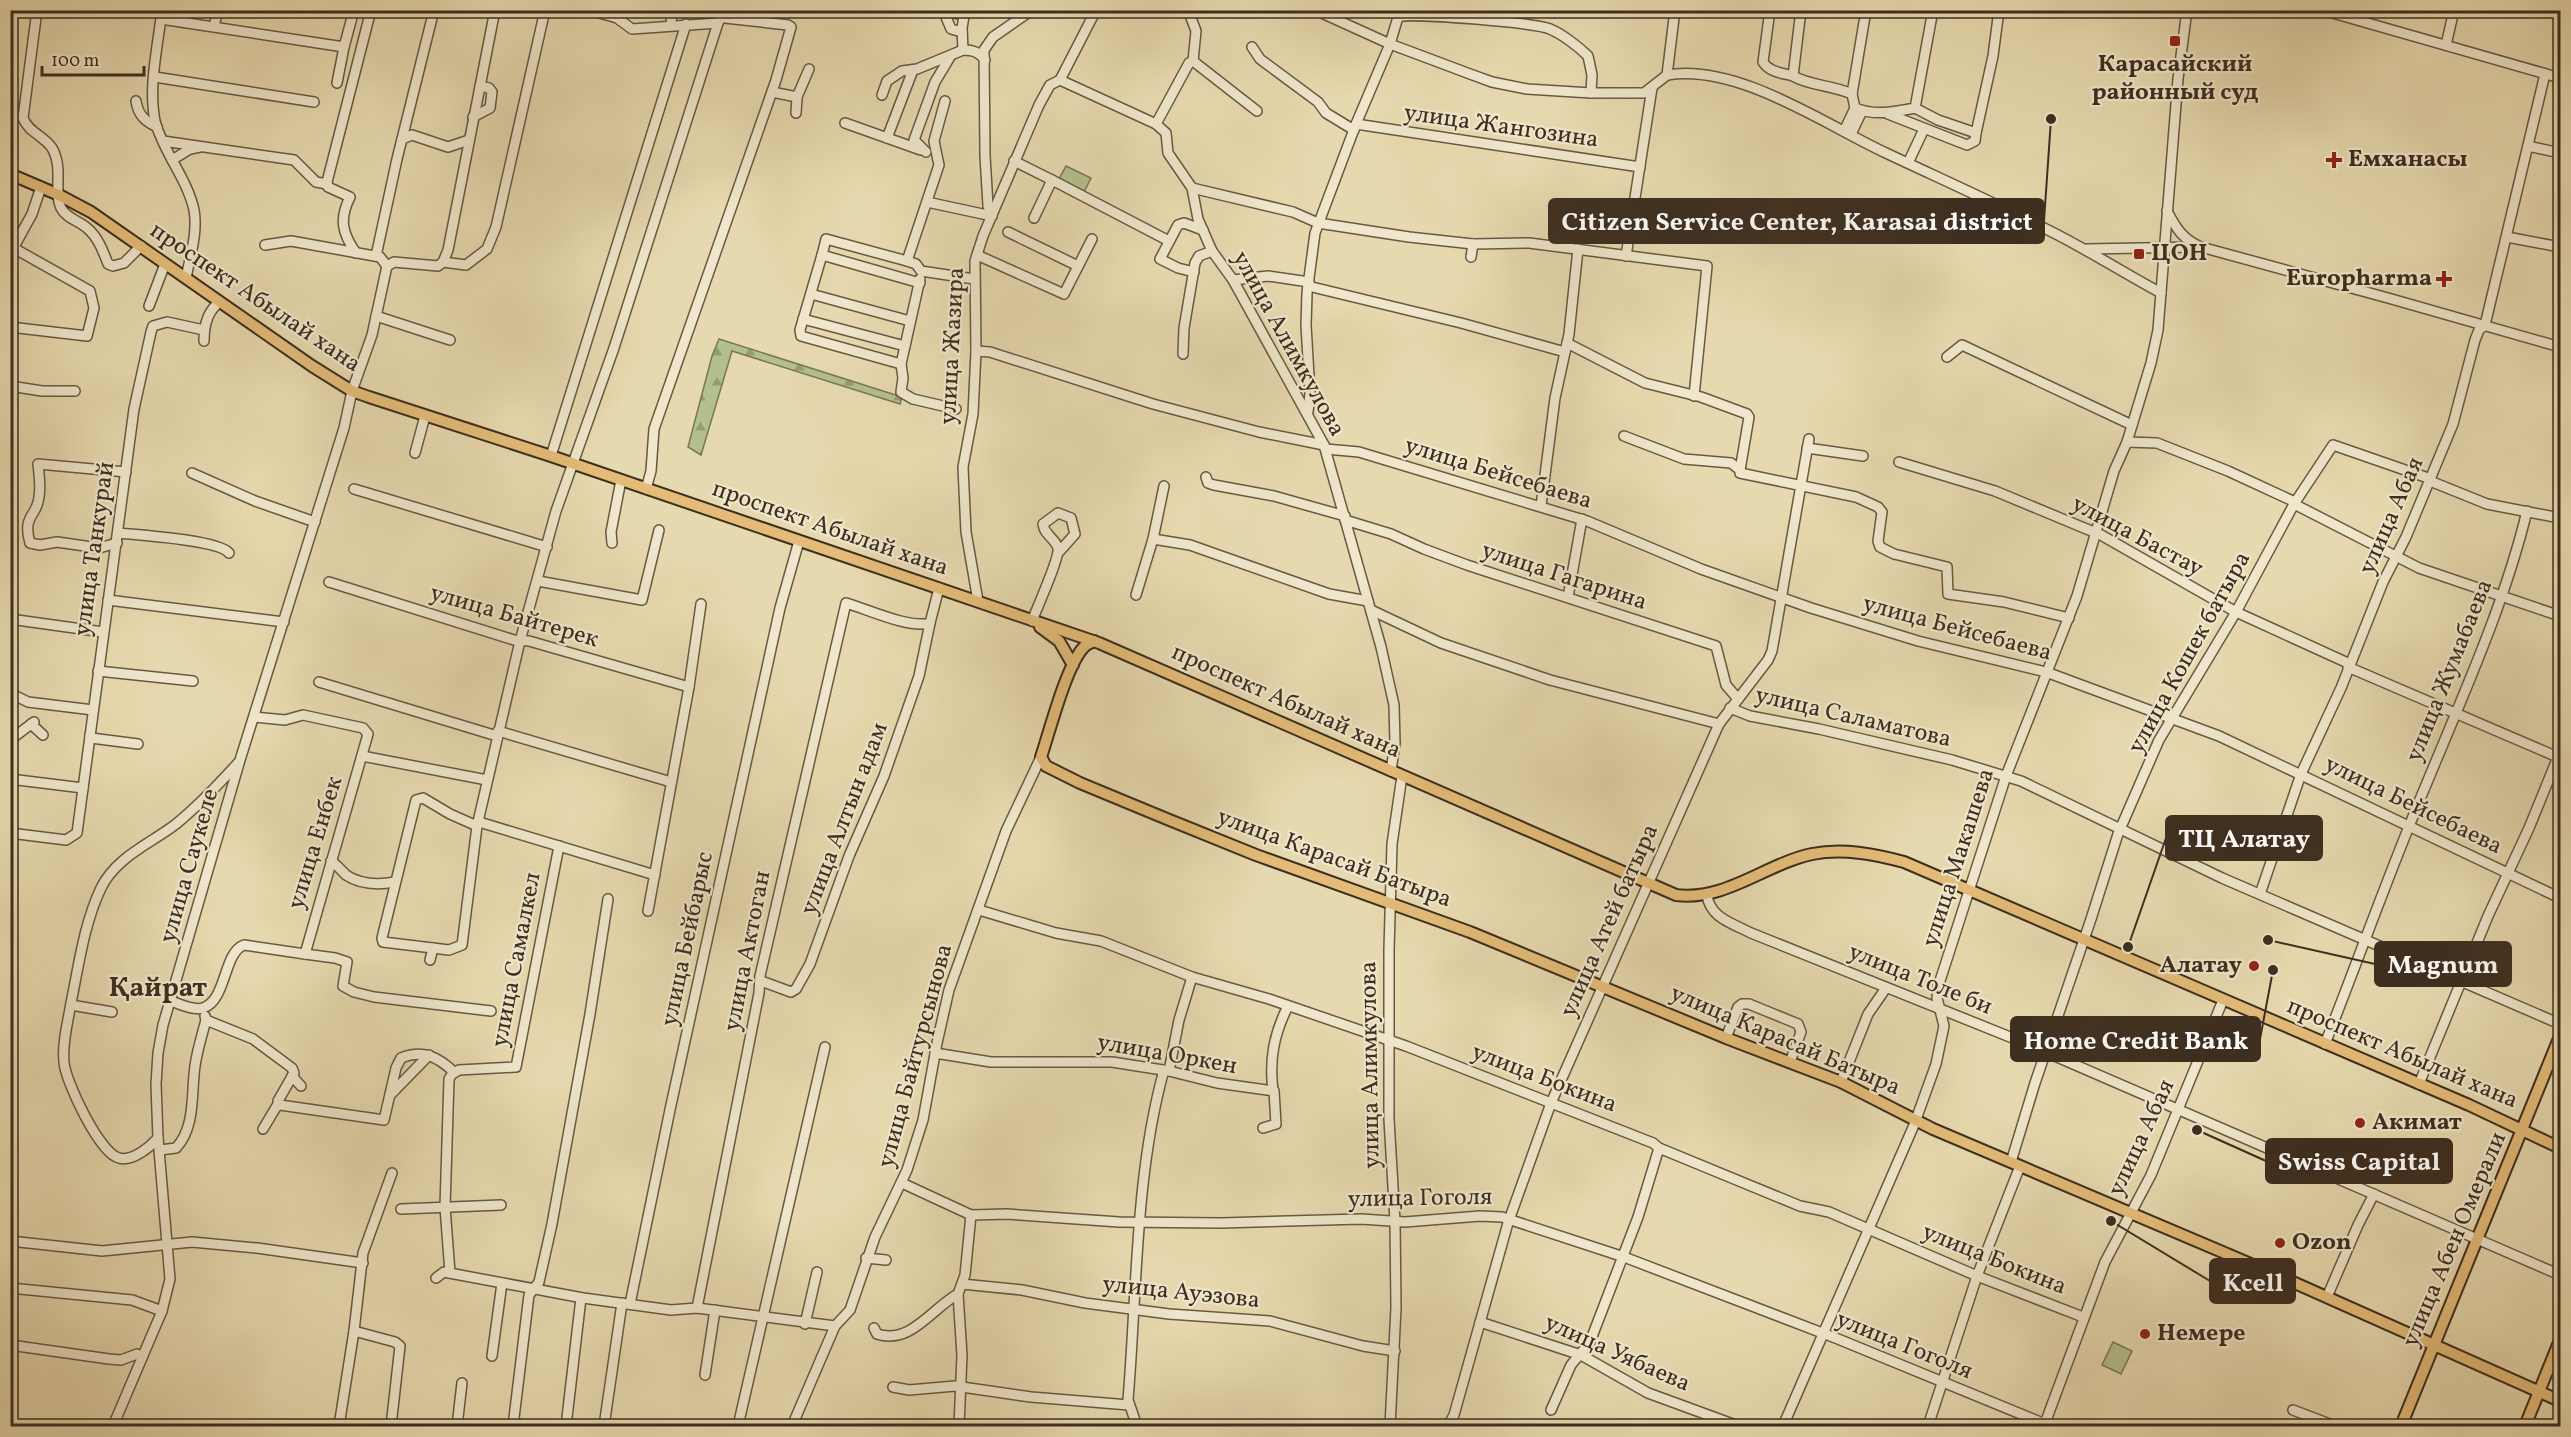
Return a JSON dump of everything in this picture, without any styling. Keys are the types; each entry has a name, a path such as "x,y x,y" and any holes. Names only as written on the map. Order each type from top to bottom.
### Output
{"main road":[{"name":"проспект Абылай хана","path":"10,174 91,212 312,366 352,390 1095,641 1676,896 1707,895 1801,858 1833,852 1859,852 1904,862 2419,1084 2560,1148"},
{"path":"1031,621 1059,641 1073,665"},
{"path":"1051,769 1046,766 1041,757 1073,665 1081,649 1095,641"},
{"name":"улица Карасай Батыра","path":"1051,769 1256,855 1390,902 1841,1082 1915,1120 2327,1297 2560,1401"},
{"name":"улица Абен Омерали","path":"2401,1426 2560,1036"},
{"path":"2525,1426 2560,1340"}],"street":[{"path":"37,10 23,118 26,126 41,135 52,149 59,169 60,206 66,215 89,230 100,244 108,264 113,266 124,263 141,246"},
{"path":"214,26 218,10"},
{"path":"337,83 354,10"},
{"path":"327,184 371,10"},
{"path":"376,256 434,10"},
{"path":"265,245 291,241 376,256 384,259 387,266 394,262 438,266 442,262 448,250 495,10"},
{"path":"442,262 466,265 487,249 496,227 545,10"},
{"path":"589,10 617,18 632,29 718,22"},
{"path":"670,25 672,10"},
{"path":"992,216 988,206 985,156 984,50 993,37 1032,10"},
{"name":"улица Жазира","path":"978,601 966,532 963,479 966,445 973,414 976,351 974,279 977,255 1014,161 1050,85 1060,80 1096,10"},
{"path":"1060,80 1156,124 1189,63 1193,61 1196,31 1188,10"},
{"path":"1315,10 1390,44 1492,82 1527,89 1591,93 1644,93 1667,75 1685,72 1741,84 1847,132 2085,249 2161,293"},
{"path":"1667,75 1676,10"},
{"path":"1770,10 1763,62 1773,70 1800,80 1839,88 1852,94"},
{"path":"1793,76 1801,10"},
{"path":"1847,132 1858,110 1852,94 1866,10"},
{"path":"1915,108 1933,10"},
{"path":"1858,110 1888,114 1967,145 1975,141 1993,56 1999,10"},
{"name":"улица Макашева","path":"1783,1426 1915,1120 1936,1064 1944,1026 1936,998 1938,987 2006,776 2069,618 2097,533 2114,471 2127,442 2154,348 2161,293 2178,79 2187,10"},
{"path":"2322,10 2560,78"},
{"path":"2446,45 2454,10"},
{"path":"962,32 951,29 943,11 965,13 962,32 963,50"},
{"path":"186,278 194,242 194,211 188,192 157,127 153,106 161,13 214,26 344,47"},
{"path":"646,489 654,455 654,429 772,92 791,27 788,25 741,15 720,18 718,22 614,348 554,519 520,641 497,733 478,824 462,945 449,950 387,943 382,940 416,800 423,798 450,814 478,824 656,875"},
{"path":"1308,412 1310,393 1306,325 1309,284 1318,223 1390,44 1398,17 1404,15 1444,17 1549,29 1588,56 1592,69 1591,93"},
{"path":"551,456 686,24"},
{"path":"1252,47 1260,59 1318,102 1326,113 1355,127"},
{"path":"882,95 886,81 902,71 917,69 963,50 971,50 985,60"},
{"path":"926,152 914,140 936,80 952,55"},
{"path":"1193,61 1257,111"},
{"path":"796,113 797,97 809,69"},
{"path":"917,69 931,71 936,80"},
{"path":"887,138 917,69"},
{"name":"улица Абая","path":"2260,894 2301,774 2431,480 2453,424 2475,340 2479,330 2485,325 2546,74"},
{"path":"155,77 314,102"},
{"path":"473,117 489,108 492,98 489,88 480,86"},
{"path":"1626,256 1652,88"},
{"path":"772,92 797,97"},
{"path":"136,101 143,117 157,127"},
{"path":"907,261 939,160 934,141 945,101"},
{"path":"1888,114 1915,108 1938,120 1976,133"},
{"path":"845,123 926,152 939,160"},
{"name":"улица Алимкулова","path":"1156,124 1166,133 1168,153 1192,188 1198,219 1212,250 1233,280 1266,343 1308,412 1325,447 1394,705 1395,743 1391,771"},
{"name":"улица Жангозина","path":"1355,127 1640,166"},
{"path":"1908,163 1924,129"},
{"path":"402,139 412,135 448,147 469,140"},
{"path":"163,141 294,160 316,182 327,184 350,197 343,211 343,225 348,241 356,253"},
{"path":"172,160 190,149 203,146"},
{"path":"2528,146 2560,153"},
{"path":"1014,161 1169,241"},
{"path":"1034,218 1052,180"},
{"path":"10,327 87,336 94,308 90,291 12,249 41,187"},
{"path":"1192,188 1293,212 1318,223 1409,237 1473,244 1529,243 1707,266 1694,396"},
{"path":"927,202 992,216"},
{"path":"2167,212 2182,236 2188,242 2201,248 2560,347"},
{"path":"1194,272 1178,268 1160,259 1178,225 1181,223 1203,230"},
{"path":"1008,232 1078,266"},
{"path":"2507,237 2560,247"},
{"path":"901,364 801,336 800,330 826,238 916,264 921,271 920,284 901,364 903,378 901,392 913,399 956,409"},
{"path":"977,255 1064,294 1092,239"},
{"path":"1471,257 1473,244"},
{"path":"2085,249 2163,246 2201,248"},
{"path":"1541,506 1554,405 1566,348 1578,249"},
{"path":"1183,354 1184,328 1194,272 1199,256 1212,250"},
{"path":"822,255 920,284"},
{"path":"149,306 165,264"},
{"name":"улица Саукеле","path":"112,1426 162,1311 170,1279 158,1138 158,1053 240,760 344,428 352,390 364,360 387,266"},
{"path":"921,271 974,279"},
{"path":"1233,280 1268,276 1309,284 1566,348 1645,383 1741,411 1749,417 1740,470"},
{"path":"811,294 910,321"},
{"path":"204,340 204,330 210,312 220,302"},
{"path":"376,316 450,340"},
{"path":"803,319 905,346"},
{"name":"улица Танкурай","path":"10,833 66,840 77,832 134,409 153,326 166,322 204,330"},
{"path":"1947,357 1962,345 2132,425"},
{"name":"улица Бейсебаева","path":"976,351 990,352 1163,407 1259,432 1359,452 1541,506 1581,519 1701,569 1781,597 1918,641 2046,672 2219,736 2560,898"},
{"path":"10,386 42,391 75,392"},
{"path":"415,453 425,416"},
{"path":"1624,436 1675,456 1703,462 1731,463 1740,470 1740,473 1856,497 1878,507 1882,512 1878,541 1880,547 1894,554 1947,567 1948,594 2004,602 2069,618"},
{"path":"2127,442 2157,443 2228,471 2419,568 2560,616"},
{"name":"улица Атей батыра","path":"1448,1426 1454,1415 1511,1218 1551,1103 1719,724 1768,660 1808,444 1863,456"},
{"name":"улица Кошек батыра","path":"1928,1426 2016,1164 2045,1052 2120,829 2171,719 2236,612 2294,503 2334,445 2431,480"},
{"name":"улица Бастау","path":"1899,462 1995,491 2097,533 2236,612 2456,714 2560,756"},
{"path":"126,472 38,464 39,500 29,517 30,543 40,545 57,542 99,548 118,538 209,544 226,549 229,554"},
{"path":"192,472 255,501 315,522"},
{"name":"улица Гагарина","path":"1206,477 1208,483 1214,485 1274,496 1345,518 1467,565 1568,597 1636,622 1716,646 1726,685 1738,699"},
{"path":"612,543 610,540 613,517 621,480"},
{"path":"2431,480 2487,504 2560,518"},
{"path":"1136,595 1154,539 1164,486"},
{"path":"354,489 547,547"},
{"name":"улица Жумабаева","path":"2325,1044 2409,825 2456,714 2502,595 2517,554 2527,511"},
{"path":"1568,597 1581,519"},
{"path":"538,581 642,600 659,530"},
{"path":"1154,539 1190,545 1369,606 1435,641 1578,689 1719,724"},
{"name":"улица Бейбарыс","path":"604,1426 626,1303 786,583 799,541"},
{"path":"1031,621 1058,554"},
{"name":"улица Байтерек","path":"329,582 520,641 529,641 689,687"},
{"path":"930,622 939,588"},
{"path":"108,600 284,622"},
{"name":"улица Актоган","path":"697,1308 778,892 846,603 911,623 930,622"},
{"path":"648,911 689,687 701,604"},
{"path":"10,619 103,633"},
{"name":"улица Алтын адам","path":"760,981 791,992 796,989 810,964 849,856 892,756 919,676 930,622"},
{"path":"98,671 193,681"},
{"path":"319,682 671,782"},
{"path":"10,693 28,702 93,710"},
{"name":"улица Саламатова","path":"1730,708 1750,716 1820,729 1952,760 2006,776 2061,799 2260,894 2463,980 2560,1024"},
{"path":"254,717 285,720 303,715 363,729 368,734 362,756"},
{"path":"10,740 33,723 43,735"},
{"path":"90,735 91,738 105,741 138,744"},
{"name":"улица Енбек","path":"305,954 362,756 487,780"},
{"path":"2419,1084 2507,872 2560,756"},
{"name":"улица Байтурсынова","path":"792,1426 835,1326 850,1310 866,1258 902,1183 920,1136 949,990 1006,831 1041,757"},
{"path":"158,1138 129,1158 121,1159 112,1156 105,1149 81,1106 64,1064 64,1042 82,945 91,913 109,873 176,824 240,760"},
{"path":"1034,771 1051,769"},
{"name":"улица Алимкулова","path":"1390,1426 1395,1351 1395,1221 1390,1156 1388,1041 1390,902 1392,844 1402,776"},
{"path":"10,779 82,788"},
{"name":"улица Самалкел","path":"454,1072 465,1069 516,1067 559,846"},
{"path":"331,861 347,875 361,882 384,884 395,882"},
{"name":"улица Толе би","path":"1707,895 1709,907 1715,914 1733,923 2045,1052 2560,1275"},
{"path":"513,1426 529,1295 541,1274 552,1224 608,899"},
{"name":"улица Бокина","path":"979,910 1033,927 1101,941 1192,977 1288,1006 1388,1041 1643,1139 1659,1148 1800,1206 1829,1212 1977,1276 2083,1317"},
{"path":"171,1001 202,1008 211,1002 220,990 239,947 244,945 335,958 347,962 343,986 354,992 375,997 452,1004 491,1011"},
{"path":"430,960 433,948"},
{"path":"1137,1426 1129,1405 1141,1221 1152,1112 1167,1070 1192,977"},
{"path":"1841,1082 1868,1014 1886,988"},
{"name":"улица Абая","path":"2046,1426 2083,1317 2105,1262 2130,1212 2141,1197 2223,1000"},
{"path":"1726,1038 1738,1007 1742,1004 1749,1004 1798,1024 1801,1032 1790,1062"},
{"path":"71,1005 112,1012"},
{"path":"1263,1128 1276,1124 1272,1049 1276,1033 1288,1006"},
{"path":"160,1150 176,1148 188,1126 195,1066 206,1020 202,1008"},
{"path":"206,1020 253,1039 294,1071 263,1129"},
{"path":"738,1426 825,1047"},
{"name":"улица Оркен","path":"935,1053 991,1062 1088,1060 1167,1070 1217,1083 1273,1091"},
{"path":"278,1104 384,1120 401,1058 410,1054 429,1055 454,1072 449,1079 445,1207 450,1273"},
{"path":"390,1095 429,1055"},
{"path":"292,1076 301,1086"},
{"path":"1551,1410 1575,1358 1581,1355 1590,1342 1624,1257 1659,1148"},
{"path":"339,1426 354,1331 363,1253 392,1173"},
{"name":"улица Гоголя","path":"902,1183 971,1215 1221,1223 1361,1219 1395,1221 1490,1215 1511,1218 1624,1257 1823,1334 2046,1426"},
{"path":"2327,1297 2374,1194"},
{"path":"400,1209 501,1205"},
{"path":"959,1426 962,1355 958,1294 962,1284 971,1215"},
{"path":"10,1241 102,1251 192,1242 257,1248 363,1263"},
{"path":"866,1258 886,1260"},
{"path":"805,1324 818,1272"},
{"path":"436,1278 440,1274 450,1273 581,1298 670,1310 697,1308 805,1324 835,1326"},
{"path":"492,1356 502,1283"},
{"name":"улица Ауэзова","path":"962,1284 1022,1290 1135,1310 1270,1321 1363,1346 1395,1351"},
{"path":"10,1288 132,1300 162,1311"},
{"path":"874,1328 877,1334 884,1336 908,1333 958,1294"},
{"path":"566,1426 581,1298"},
{"path":"705,1375 715,1310"},
{"name":"улица Уябаева","path":"1480,1322 1581,1355 1648,1393 1738,1426"},
{"path":"354,1331 395,1342 400,1346 391,1426"},
{"path":"10,1345 115,1359 137,1354 142,1357"},
{"path":"457,1426 462,1383"},
{"path":"893,1387 909,1390 948,1386 1129,1405"},
{"path":"2293,1410 2335,1426"}],"green space":[{"path":"1066,166 1091,178 1084,192 1059,179"},
{"path":"719,339 902,397 900,404 732,351 701,455 688,447 712,356"},
{"path":"2113,1342 2132,1351 2121,1374 2102,1365"}],"place":[{"name":"Карасайский районный суд","path":"2175,41"},
{"name":"Citizen Service Center, Karasai district","path":"2051,119"},
{"name":"Емханасы","path":"2334,160"},
{"name":"ЦОН","path":"2139,254"},
{"name":"Europharma","path":"2444,279"},
{"name":"Magnum","path":"2268,940"},
{"name":"ТЦ Алатау","path":"2128,947"},
{"name":"Алатау","path":"2254,966"},
{"name":"Home Credit Bank","path":"2273,970"},
{"name":"Акимат","path":"2360,1123"},
{"name":"Swiss Capital","path":"2197,1130"},
{"name":"Kcell","path":"2111,1221"},
{"name":"Ozon","path":"2280,1243"},
{"name":"Немере","path":"2145,1334"}],"district":[{"name":"Қайрат","path":"158,989"}]}
